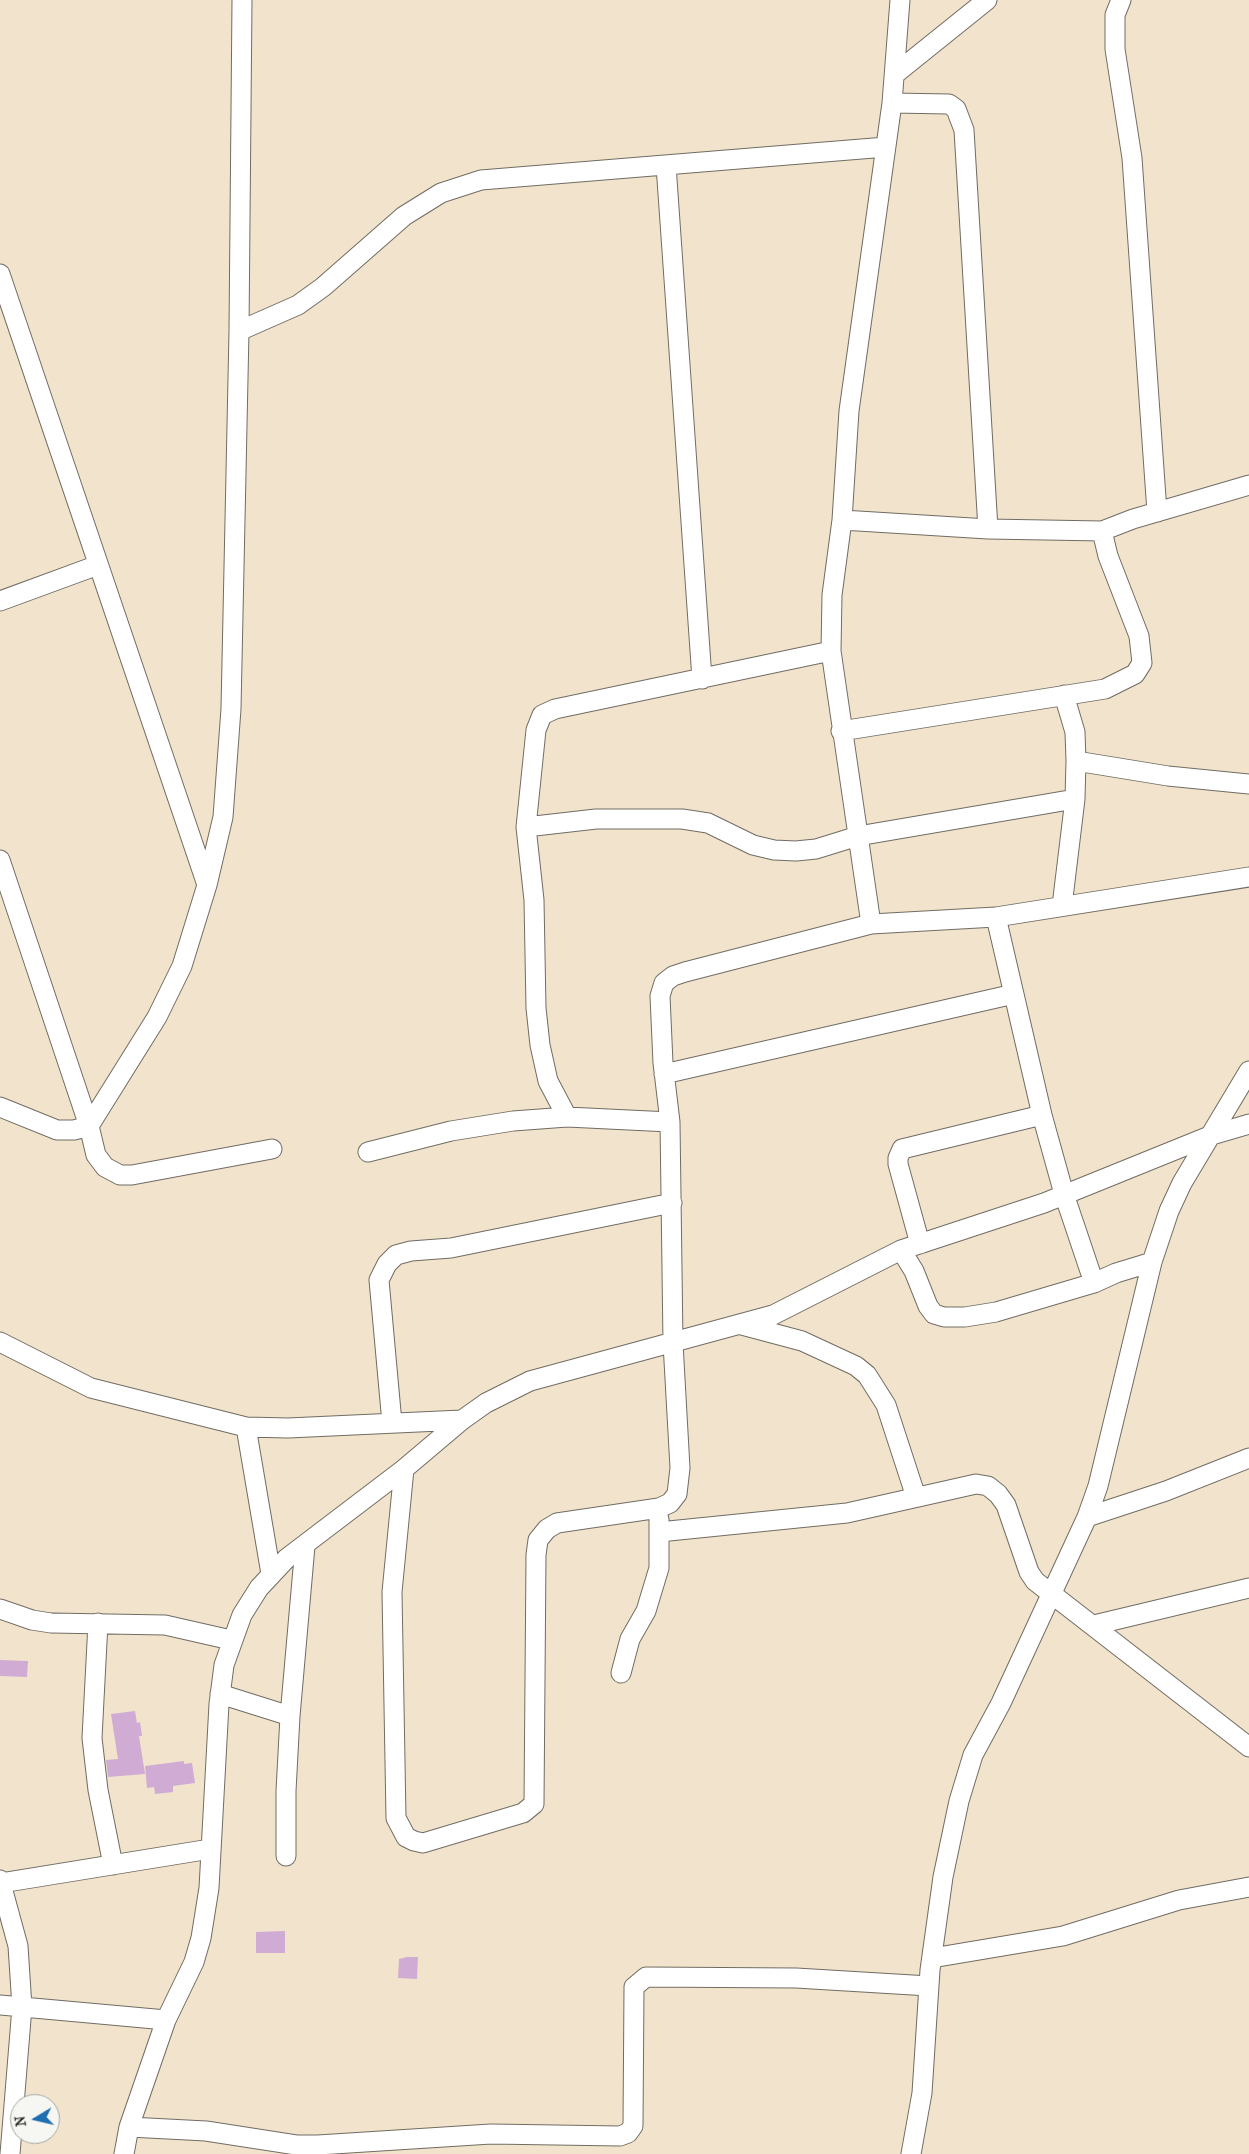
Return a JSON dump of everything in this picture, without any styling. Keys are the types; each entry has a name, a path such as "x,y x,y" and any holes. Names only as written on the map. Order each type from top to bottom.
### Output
{"street":[{"path":"0,1108 57,1130 74,1130 89,1126 157,1017 182,966 207,885 223,817 231,709 239,331 242,0"},
{"path":"871,924 841,731 831,652 832,595 842,520 849,411 892,103 900,0"},
{"path":"895,74 987,0"},
{"path":"1122,0 1115,15 1115,49 1132,158 1158,512"},
{"path":"892,103 949,104 956,109 964,130 988,529"},
{"path":"239,331 298,305 322,287 404,216 441,193 481,180 886,147"},
{"path":"666,165 702,679"},
{"path":"0,274 207,885"},
{"path":"842,520 988,529 1102,531 1249,485"},
{"path":"841,731 1105,689 1135,674 1142,662 1139,636 1108,556 1102,531"},
{"path":"0,601 98,565"},
{"path":"567,1117 548,1081 540,1045 536,1008 534,900 526,827 536,730 542,715 547,711 831,652"},
{"path":"1062,906 1075,799 1076,761 1075,732 1064,695"},
{"path":"1076,761 1168,776 1249,784"},
{"path":"526,827 596,819 682,818 708,823 753,845 774,850 796,851 816,849 858,836 1075,799"},
{"path":"0,860 89,1126 96,1155 105,1167 120,1175 272,1149"},
{"path":"404,1469 392,1592 396,1818 406,1837 414,1842 423,1843 523,1813 534,1804 536,1555 538,1540 547,1528 557,1523 659,1508 670,1503 677,1494 680,1468 673,1343 670,1122 664,1074 660,996 664,983 673,976 871,924 996,917 1249,877"},
{"path":"996,917 1042,1115 1064,1194 1094,1283"},
{"path":"664,1074 1014,994"},
{"path":"911,2154 922,2093 929,1986 947,1858 959,1801 973,1755 1001,1703 1087,1517 1106,1456 1159,1238 1179,1190 1249,1071"},
{"path":"920,1244 898,1164 898,1158 902,1149 1042,1115"},
{"path":"368,1152 451,1131 513,1121 567,1117 670,1122"},
{"path":"124,2154 129,2128 166,2020 194,1962 201,1938 209,1888 220,1694 224,1665 231,1640 242,1615 271,1574 287,1558 404,1469 462,1420 486,1403 530,1381 741,1325 802,1302 901,1250 1064,1194 1212,1136 1249,1124"},
{"path":"392,1423 380,1280 386,1264 396,1255 411,1251 451,1248 672,1203"},
{"path":"901,1250 914,1271 928,1306 934,1314 944,1317 965,1317 996,1312 1094,1283 1116,1273 1152,1262"},
{"path":"741,1325 802,1341 856,1366 867,1375 886,1405 916,1497"},
{"path":"0,1342 92,1388 246,1427 288,1428 462,1420"},
{"path":"246,1427 271,1574"},
{"path":"1087,1517 1166,1491 1249,1458"},
{"path":"659,1532 847,1514 976,1484 988,1486 998,1494 1006,1505 1029,1572 1035,1581 1249,1747"},
{"path":"621,1673 630,1639 646,1611 659,1568 659,1508"},
{"path":"286,1856 286,1791 290,1716 305,1546"},
{"path":"1094,1625 1249,1588"},
{"path":"0,1609 32,1620 51,1623 165,1625 231,1640"},
{"path":"98,1623 92,1738 98,1790 113,1865"},
{"path":"220,1694 290,1716"},
{"path":"10,2154 22,2007 18,1946 0,1881 210,1849"},
{"path":"932,1958 1063,1936 1179,1900 1249,1887"},
{"path":"129,2128 206,2131 296,2145 318,2146 491,2134 620,2136 628,2133 633,2126 634,1987 646,1978 796,1978 929,1986"},
{"path":"0,2005 166,2020"}],"building":[{"path":"0,1660 28,1661 27,1677 0,1676"},
{"path":"135,1711 137,1723 140,1722 142,1736 139,1736 145,1774 108,1777 106,1760 118,1759 111,1714"},
{"path":"184,1761 184,1764 192,1763 195,1783 173,1786 173,1792 155,1794 154,1787 147,1788 145,1766"},
{"path":"285,1931 285,1953 256,1953 256,1932"},
{"path":"418,1957 417,1979 398,1978 399,1959"}]}
